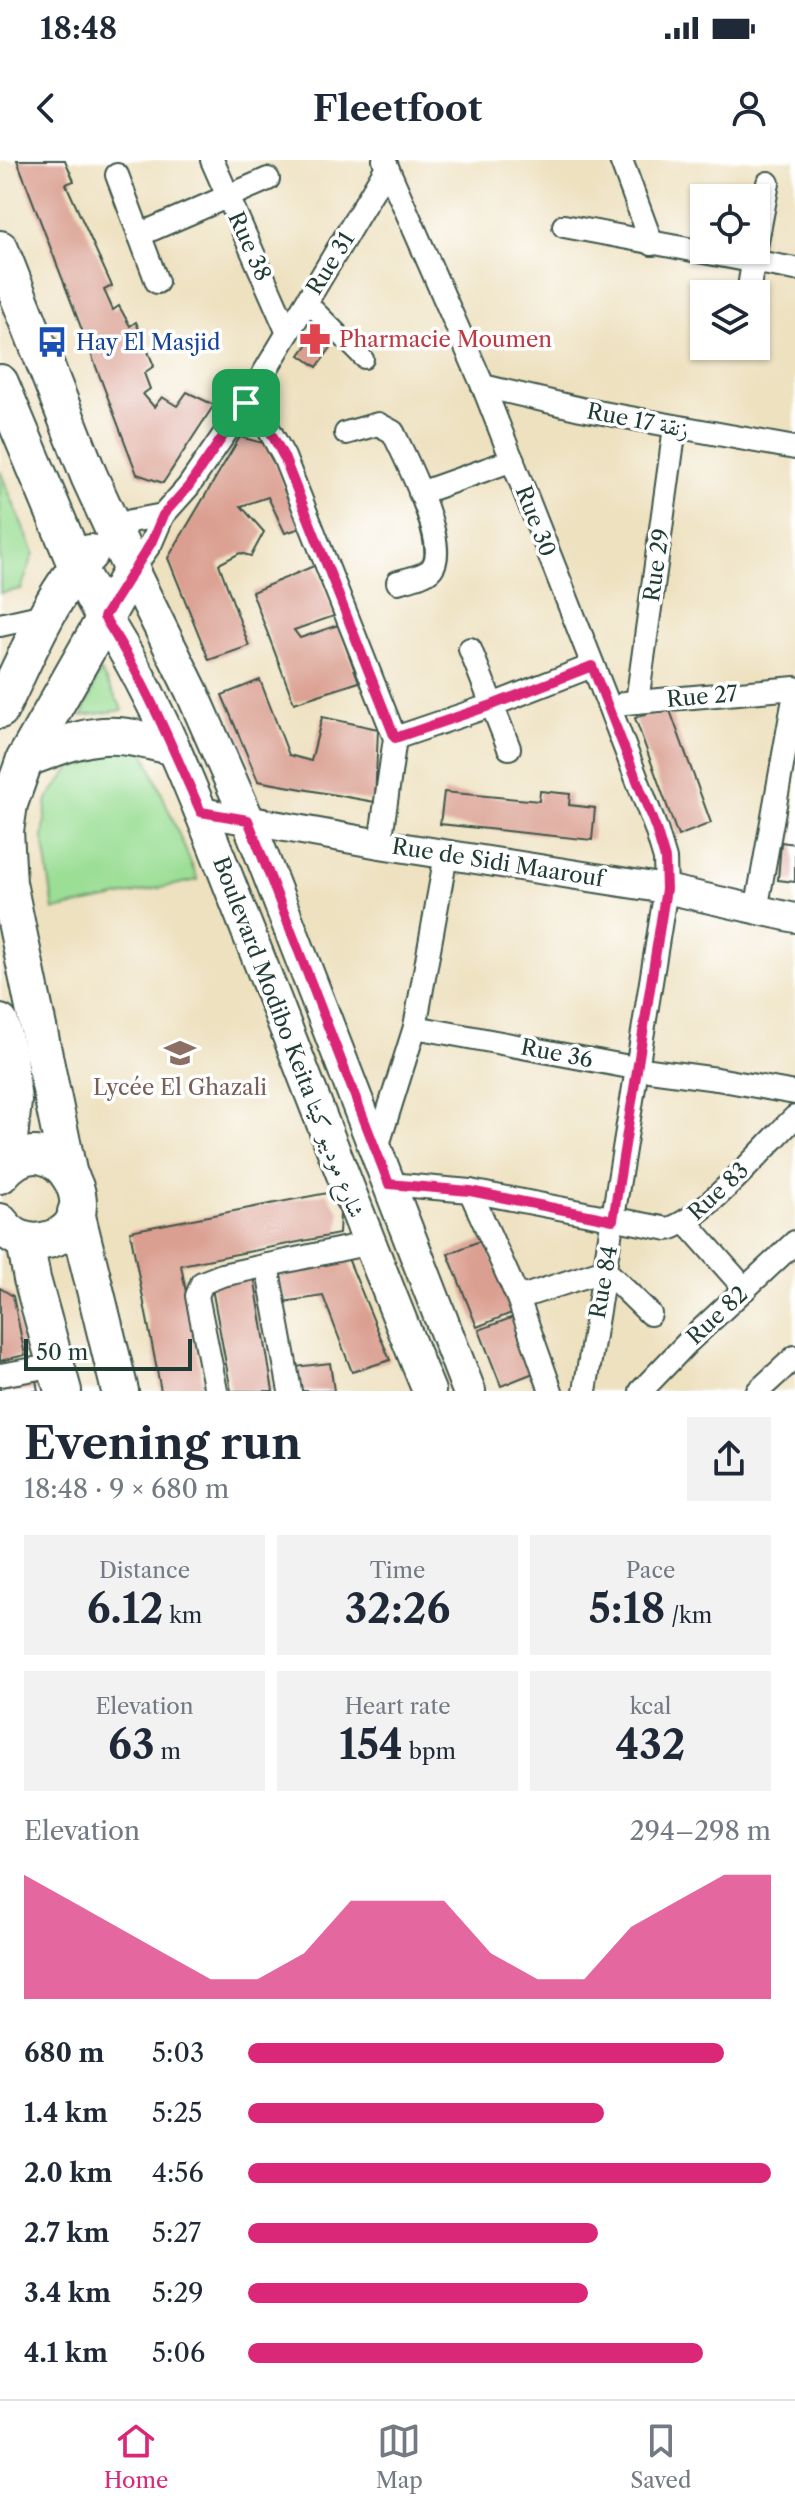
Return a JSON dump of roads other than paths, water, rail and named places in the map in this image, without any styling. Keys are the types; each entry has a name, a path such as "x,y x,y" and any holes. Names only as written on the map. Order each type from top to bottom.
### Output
{"main road":[{"name":"Boulevard Modibo Keita شارع موديبو كيتا","path":"0,249 112,530 192,692 248,820 469,1391"},
{"name":"Boulevard Modibo Keita شارع موديبو كيتا","path":"0,383 77,567 140,678 201,812 429,1391"},
{"path":"0,710 77,567 112,530"},
{"path":"120,1391 76,1212 78,1191 68,1171 8,883 5,831 9,804 25,759 132,570"},
{"path":"25,759 74,742 104,736 130,737 171,746"},
{"path":"0,1023 13,1101 3,1172"},
{"path":"3,1172 24,1158 38,1156 51,1159 68,1171"},
{"path":"8,1231 41,1242 56,1237 70,1225 76,1212"},
{"path":"8,1231 32,1279 60,1378"}],"street":[{"name":"Rue 38","path":"212,160 288,333"},
{"path":"621,160 652,244"},
{"name":"Rue 31","path":"132,570 151,543 163,515 188,487 246,403 386,164"},
{"name":"Rue 30","path":"386,164 483,386 609,706 665,859 666,889"},
{"path":"117,175 157,282"},
{"path":"139,235 268,179"},
{"path":"564,226 652,244 690,247"},
{"path":"770,258 795,269"},
{"path":"306,301 364,359"},
{"name":"Rue 17 زنقة","path":"483,386 581,409 795,448"},
{"path":"246,403 265,422 284,457 395,738 380,844"},
{"path":"346,433 378,424 393,432 420,493 438,545 436,561 430,571 398,582"},
{"name":"Rue 29","path":"637,702 675,427"},
{"path":"420,493 513,460"},
{"path":"112,530 131,521 163,515"},
{"path":"0,625 49,614"},
{"path":"470,649 509,748"},
{"path":"395,738 592,666"},
{"path":"756,911 795,690"},
{"name":"Rue 27","path":"609,706 795,690"},
{"name":"Rue de Sidi Maarouf","path":"201,812 666,889 795,918"},
{"path":"376,1151 415,1027 446,855"},
{"name":"Rue 84","path":"585,1391 666,889"},
{"name":"Rue 36","path":"415,1027 635,1068 795,1093"},
{"name":"Rue 83","path":"389,1184 470,1191 668,1229 686,1222 700,1211 795,1117"},
{"path":"470,1191 518,1298 551,1391"},
{"path":"686,1222 745,1289"},
{"name":"Rue 82","path":"641,1391 688,1342 795,1242"},
{"path":"216,1391 197,1296 199,1288 214,1277 370,1243"},
{"path":"267,1265 290,1391"},
{"path":"518,1298 605,1270 650,1314"},
{"path":"758,1391 795,1357"},
{"path":"0,1375 60,1378"}],"place":[{"name":"Pharmacie Moumen","path":"315,339"},
{"name":"Hay El Masjid","path":"52,342"},
{"name":"Lycée El Ghazali","path":"180,1053"}]}
